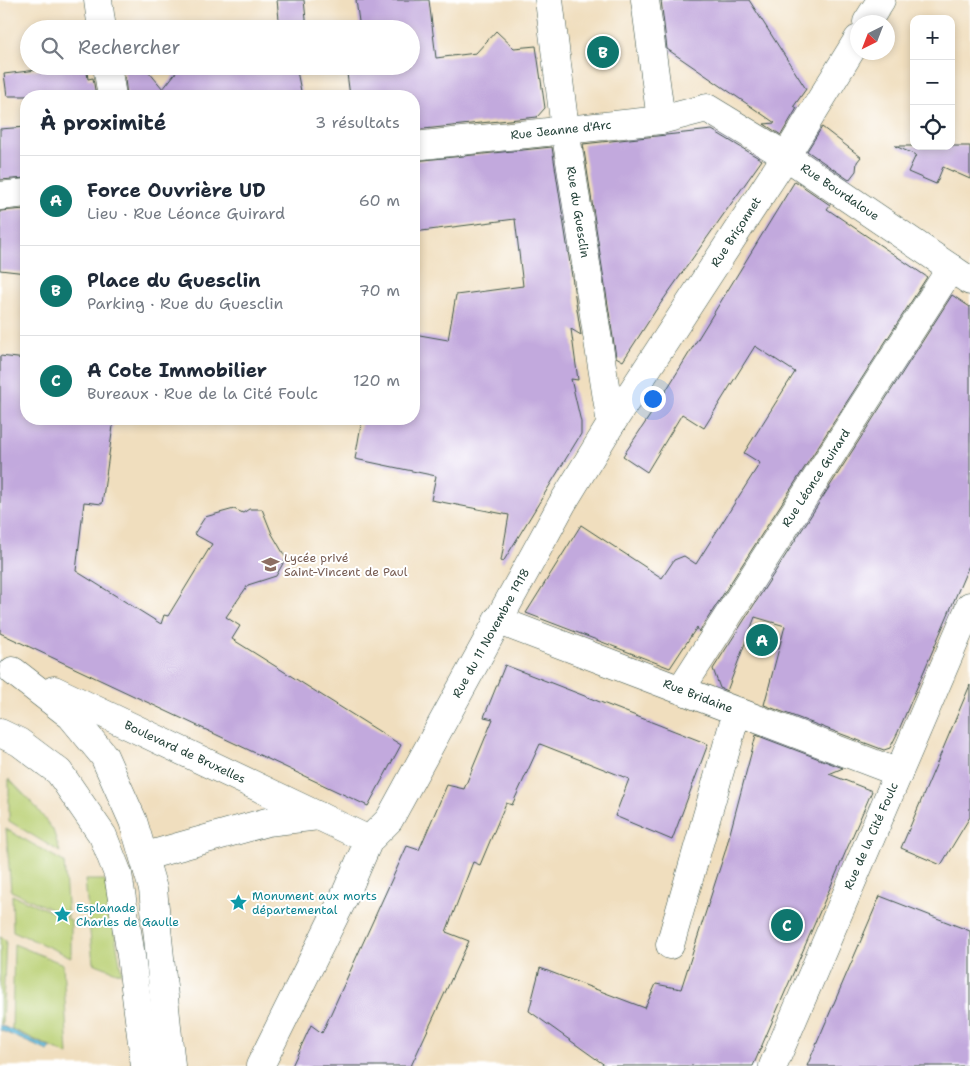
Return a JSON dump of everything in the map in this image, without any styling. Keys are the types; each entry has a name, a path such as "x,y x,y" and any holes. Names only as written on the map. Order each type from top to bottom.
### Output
{"street":[{"path":"98,0 101,20"},
{"name":"Rue du Guesclin","path":"549,0 564,129 611,424"},
{"path":"645,0 661,120"},
{"path":"871,15 881,0"},
{"name":"Rue Briçonnet","path":"611,424 786,156 850,52"},
{"path":"108,75 111,90"},
{"name":"Rue Jeanne d'Arc","path":"420,145 661,120 707,108"},
{"name":"Rue Bourdaloue","path":"707,108 786,156 961,274"},
{"path":"0,196 20,194"},
{"name":"Rue Léonce Guirard","path":"680,689 961,274"},
{"name":"Rue du 11 Novembre 1918","path":"369,840 389,820 562,504 611,424"},
{"name":"Rue de la Cité Foulc","path":"772,1066 970,606"},
{"name":"Rue Bridaine","path":"497,620 886,768 898,775"},
{"path":"7,668 71,716 104,756 133,821 153,889 171,1066"},
{"name":"Boulevard de Bruxelles","path":"7,668 369,840"},
{"path":"670,945 737,711"},
{"path":"0,733 18,742 59,772 103,836 118,874 145,1066"},
{"path":"153,854 267,822 319,816"},
{"path":"260,1066 346,893 369,840"}],"green space":[{"path":"9,779 35,806 53,830 60,852 9,821"},
{"path":"6,829 64,862 68,917 11,891"},
{"path":"85,880 105,880 122,974 93,963"},
{"path":"12,895 71,920 71,957 13,931"},
{"path":"0,937 6,940 2,1024 0,1023"},
{"path":"14,944 63,964 68,1055 12,1029"}],"water":[{"path":"0,1025 50,1048 48,1051 0,1030"}],"building":[{"path":"277,0 304,0 306,20 279,20"},
{"path":"356,0 429,0 436,58 476,53 496,31 514,48 536,46 545,108 537,117 420,129 420,90 349,90 347,75 420,75 420,20 359,20"},
{"path":"661,0 749,0 806,89 794,106 797,108 781,135 764,124 775,123 667,49"},
{"path":"20,72 20,75 87,75 88,79 93,78 95,90 20,90 20,96 7,96 4,74"},
{"path":"124,75 151,75 163,89 174,75 298,75 301,90 126,90"},
{"path":"20,127 20,178 0,180 0,129"},
{"path":"822,127 861,157 857,162 856,171 849,180 807,151"},
{"path":"712,130 762,160 656,310 623,361 616,357 583,144"},
{"path":"895,146 910,146 910,150 955,150 955,146 970,146 970,179 943,167 936,184 908,172 916,155"},
{"path":"552,147 581,335 571,329 578,380 571,379 581,422 581,434 503,562 501,561 509,515 431,500 436,476 355,459 361,425 420,425 420,335 448,340 456,295 523,286 515,219 420,231 420,160"},
{"path":"795,181 830,205 827,209 927,277 699,632 697,627 670,668 526,613 581,525 662,578 674,560 684,556 696,564 760,463 744,453 795,372 755,346 704,428 682,414 647,472 623,456 659,402"},
{"path":"20,209 20,272 0,270 0,211"},
{"path":"952,295 970,307 970,563 898,732 890,748 884,750 764,705 785,626 755,617 727,691 720,688 713,669"},
{"path":"0,356 20,358 20,425 113,425 102,504 84,502 76,571 161,624 164,615 168,616 212,544 194,534 205,517 234,509 243,513 249,509 262,509 272,534 286,558 276,576 248,585 226,617 240,626 232,639 401,745 368,806 0,633"},
{"path":"505,665 708,744 672,840 615,816 629,779 540,744 512,805 506,803 480,865 473,862 446,932 469,941 411,1066 292,1066 311,1025 322,1033 407,846 419,850 447,785 464,789 493,719 484,717"},
{"path":"970,685 970,817 941,865 901,848"},
{"path":"756,735 843,768 829,774 872,791 753,1066 606,1066 529,1011 540,968 645,1008 656,984 681,989 725,852"},
{"path":"880,896 970,931 970,1066 807,1066"}],"place":[{"name":"Place du Guesclin","path":"603,52"},
{"name":"Lycée privé Saint-Vincent de Paul","path":"270,565"},
{"name":"Force Ouvrière UD","path":"762,640"},
{"name":"Monument aux morts départemental","path":"238,903"},
{"name":"Esplanade Charles de Gaulle","path":"62,915"},
{"name":"A Cote Immobilier","path":"787,925"}]}
